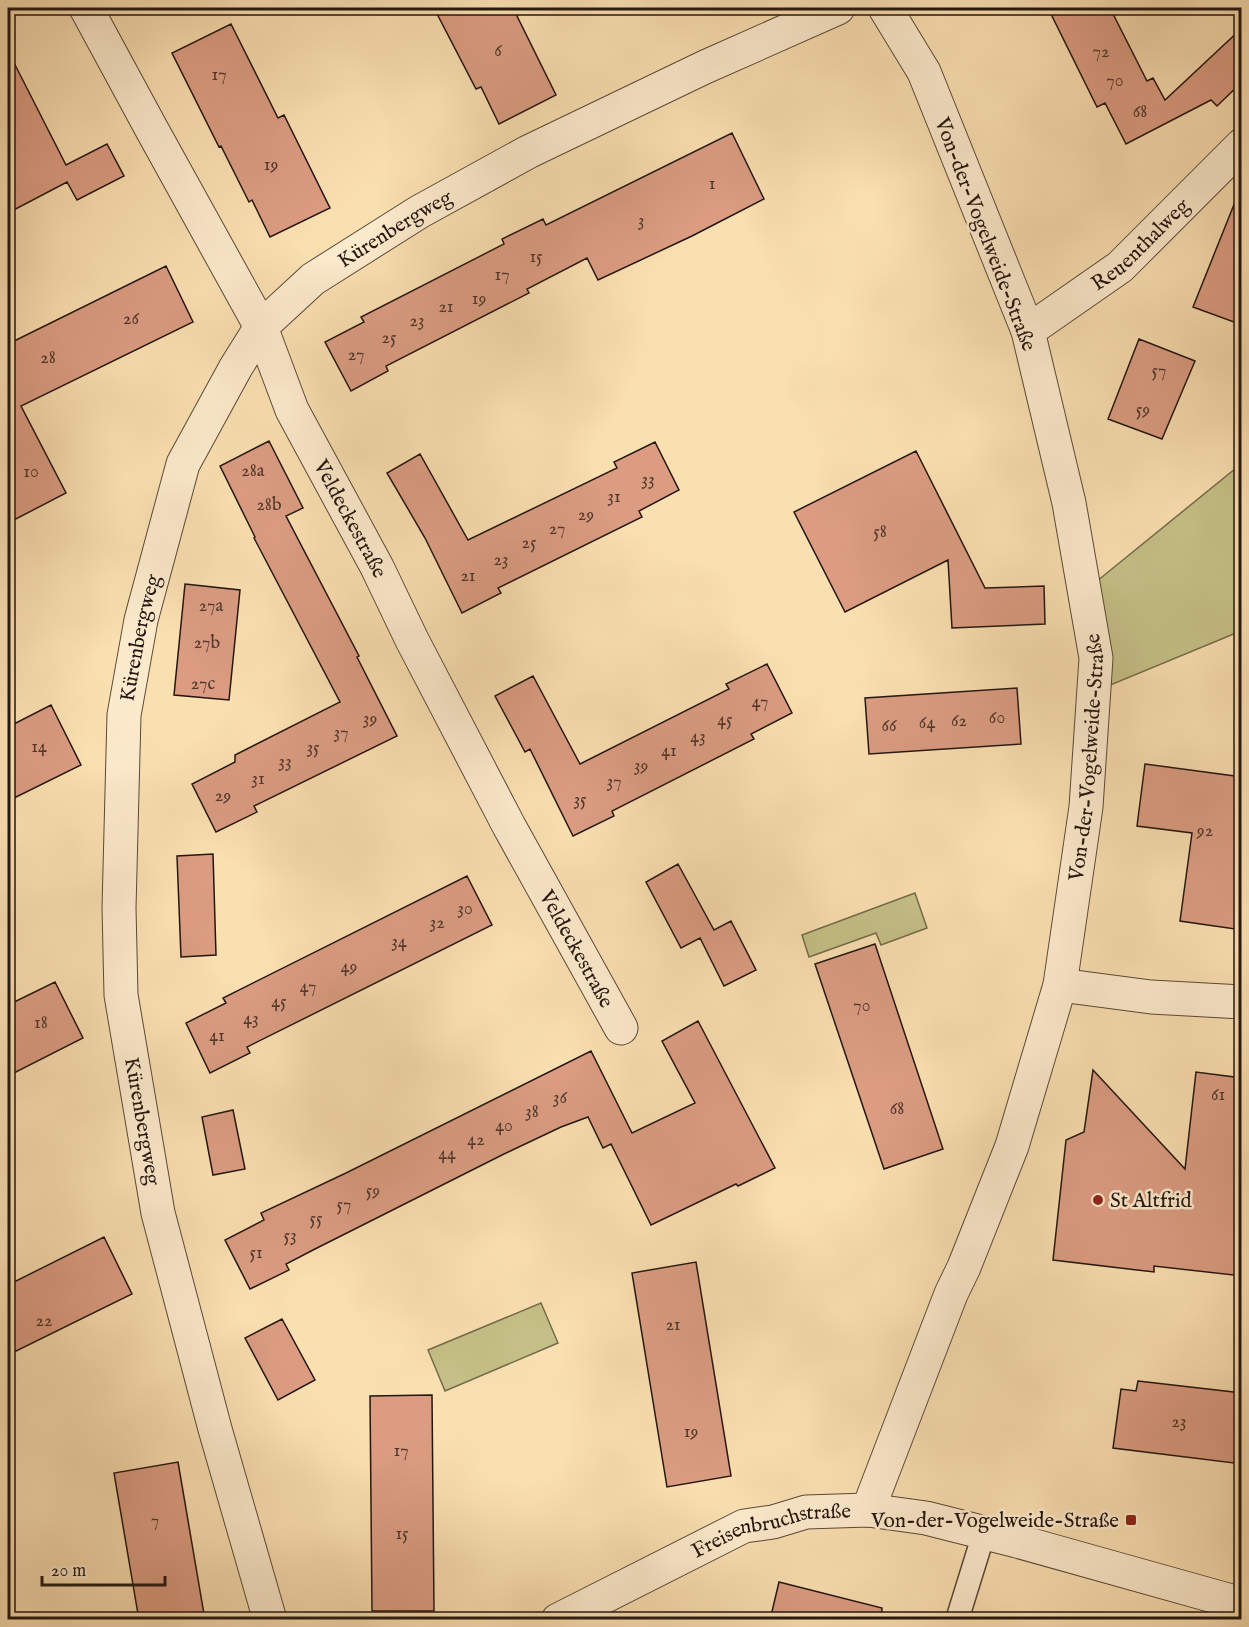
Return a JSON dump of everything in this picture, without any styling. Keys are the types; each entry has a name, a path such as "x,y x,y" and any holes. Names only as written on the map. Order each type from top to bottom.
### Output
{"street":[{"name":"Veldeckestraße","path":"86,8 261,327 292,410 377,567 417,650 504,817 621,1028"},
{"name":"Kürenbergweg","path":"270,1620 215,1429 158,1213 121,995 119,908 124,716 141,620 183,464 236,367 261,327 313,279 419,212 549,141 705,67 838,8"},
{"name":"Von-der-Vogelweide-Straße","path":"868,1510 951,1294 1012,1146 1060,985 1086,807 1096,658 1068,503 1028,331 924,72 885,8"},
{"name":"Reuenthalweg","path":"1028,331 1120,267 1242,145"},
{"path":"1060,985 1151,998 1242,1002"},
{"name":"Freisenbruchstraße","path":"558,1620 744,1526 772,1522 806,1512 868,1510 926,1518 1242,1604"}],"lane":[{"path":"957,1620 984,1533"}],"shaded area":[{"path":"1241,464 1241,631 1096,691 1086,590"},
{"path":"915,893 927,928 881,945 876,933 809,957 802,935"},
{"path":"541,1303 558,1343 445,1391 428,1350"}],"building":[{"path":"434,8 513,8 556,95 499,124 481,87 476,89"},
{"path":"1048,8 1110,8 1147,81 1153,78 1165,100 1242,28 1242,82 1217,106 1211,100 1126,144 1105,103 1097,107"},
{"path":"231,24 278,118 284,115 330,208 270,237 252,200 249,202 221,146 219,147 172,53"},
{"path":"8,51 66,165 107,144 124,176 77,200 67,182 8,213"},
{"path":"732,133 764,199 598,280 587,258 527,289 529,293 386,366 388,371 351,391 325,342 364,322 361,317 504,244 502,239 543,219 546,225"},
{"path":"1239,192 1242,192 1242,325 1193,307"},
{"path":"166,266 193,322 21,406 66,493 8,523 8,344"},
{"path":"1139,339 1195,361 1162,439 1108,419"},
{"path":"269,441 303,508 286,516 359,656 357,657 397,736 254,806 257,812 216,832 192,784 235,762 235,755 340,702 254,538 220,466"},
{"path":"655,442 679,490 639,511 642,517 498,588 501,593 462,613 425,538 387,473 420,454 468,540 617,468 614,462"},
{"path":"916,451 985,588 1044,586 1045,624 952,628 948,560 845,612 794,512"},
{"path":"185,584 240,590 229,700 174,695"},
{"path":"767,664 792,713 751,734 754,739 612,811 614,816 573,836 530,749 525,752 495,696 533,676 580,764 729,689 726,684"},
{"path":"1017,688 1021,744 869,754 865,698"},
{"path":"51,705 81,765 8,801 8,727"},
{"path":"1145,764 1242,777 1242,930 1180,921 1192,833 1137,826"},
{"path":"213,854 216,955 181,957 177,856"},
{"path":"678,864 714,930 731,921 756,970 724,986 700,938 681,948 646,882"},
{"path":"467,876 492,925 247,1047 250,1053 210,1073 186,1023 226,1003 223,998"},
{"path":"875,944 943,1149 884,1169 815,964"},
{"path":"55,982 83,1038 8,1076 8,1005"},
{"path":"698,1021 775,1168 651,1225 611,1144 603,1148 588,1117 502,1155 315,1249 286,1264 289,1270 250,1289 225,1240 264,1220 261,1213 591,1051 632,1133 695,1103 662,1041"},
{"path":"1093,1070 1185,1169 1196,1072 1242,1078 1242,1276 1154,1266 1154,1272 1053,1260 1066,1140 1084,1132"},
{"path":"233,1110 245,1169 213,1175 202,1117"},
{"path":"104,1237 132,1294 8,1355 8,1285"},
{"path":"696,1262 731,1476 667,1487 632,1273"},
{"path":"282,1319 315,1380 278,1400 245,1338"},
{"path":"1138,1381 1242,1393 1242,1464 1113,1448 1121,1389 1136,1391"},
{"path":"432,1395 434,1611 372,1611 370,1396"},
{"path":"178,1462 205,1620 139,1620 114,1473"},
{"path":"779,1582 882,1608 881,1620 770,1620"}],"place":[{"name":"St Altfrid","path":"1098,1200"},
{"name":"Von-der-Vogelweide-Straße","path":"1131,1520"}]}
